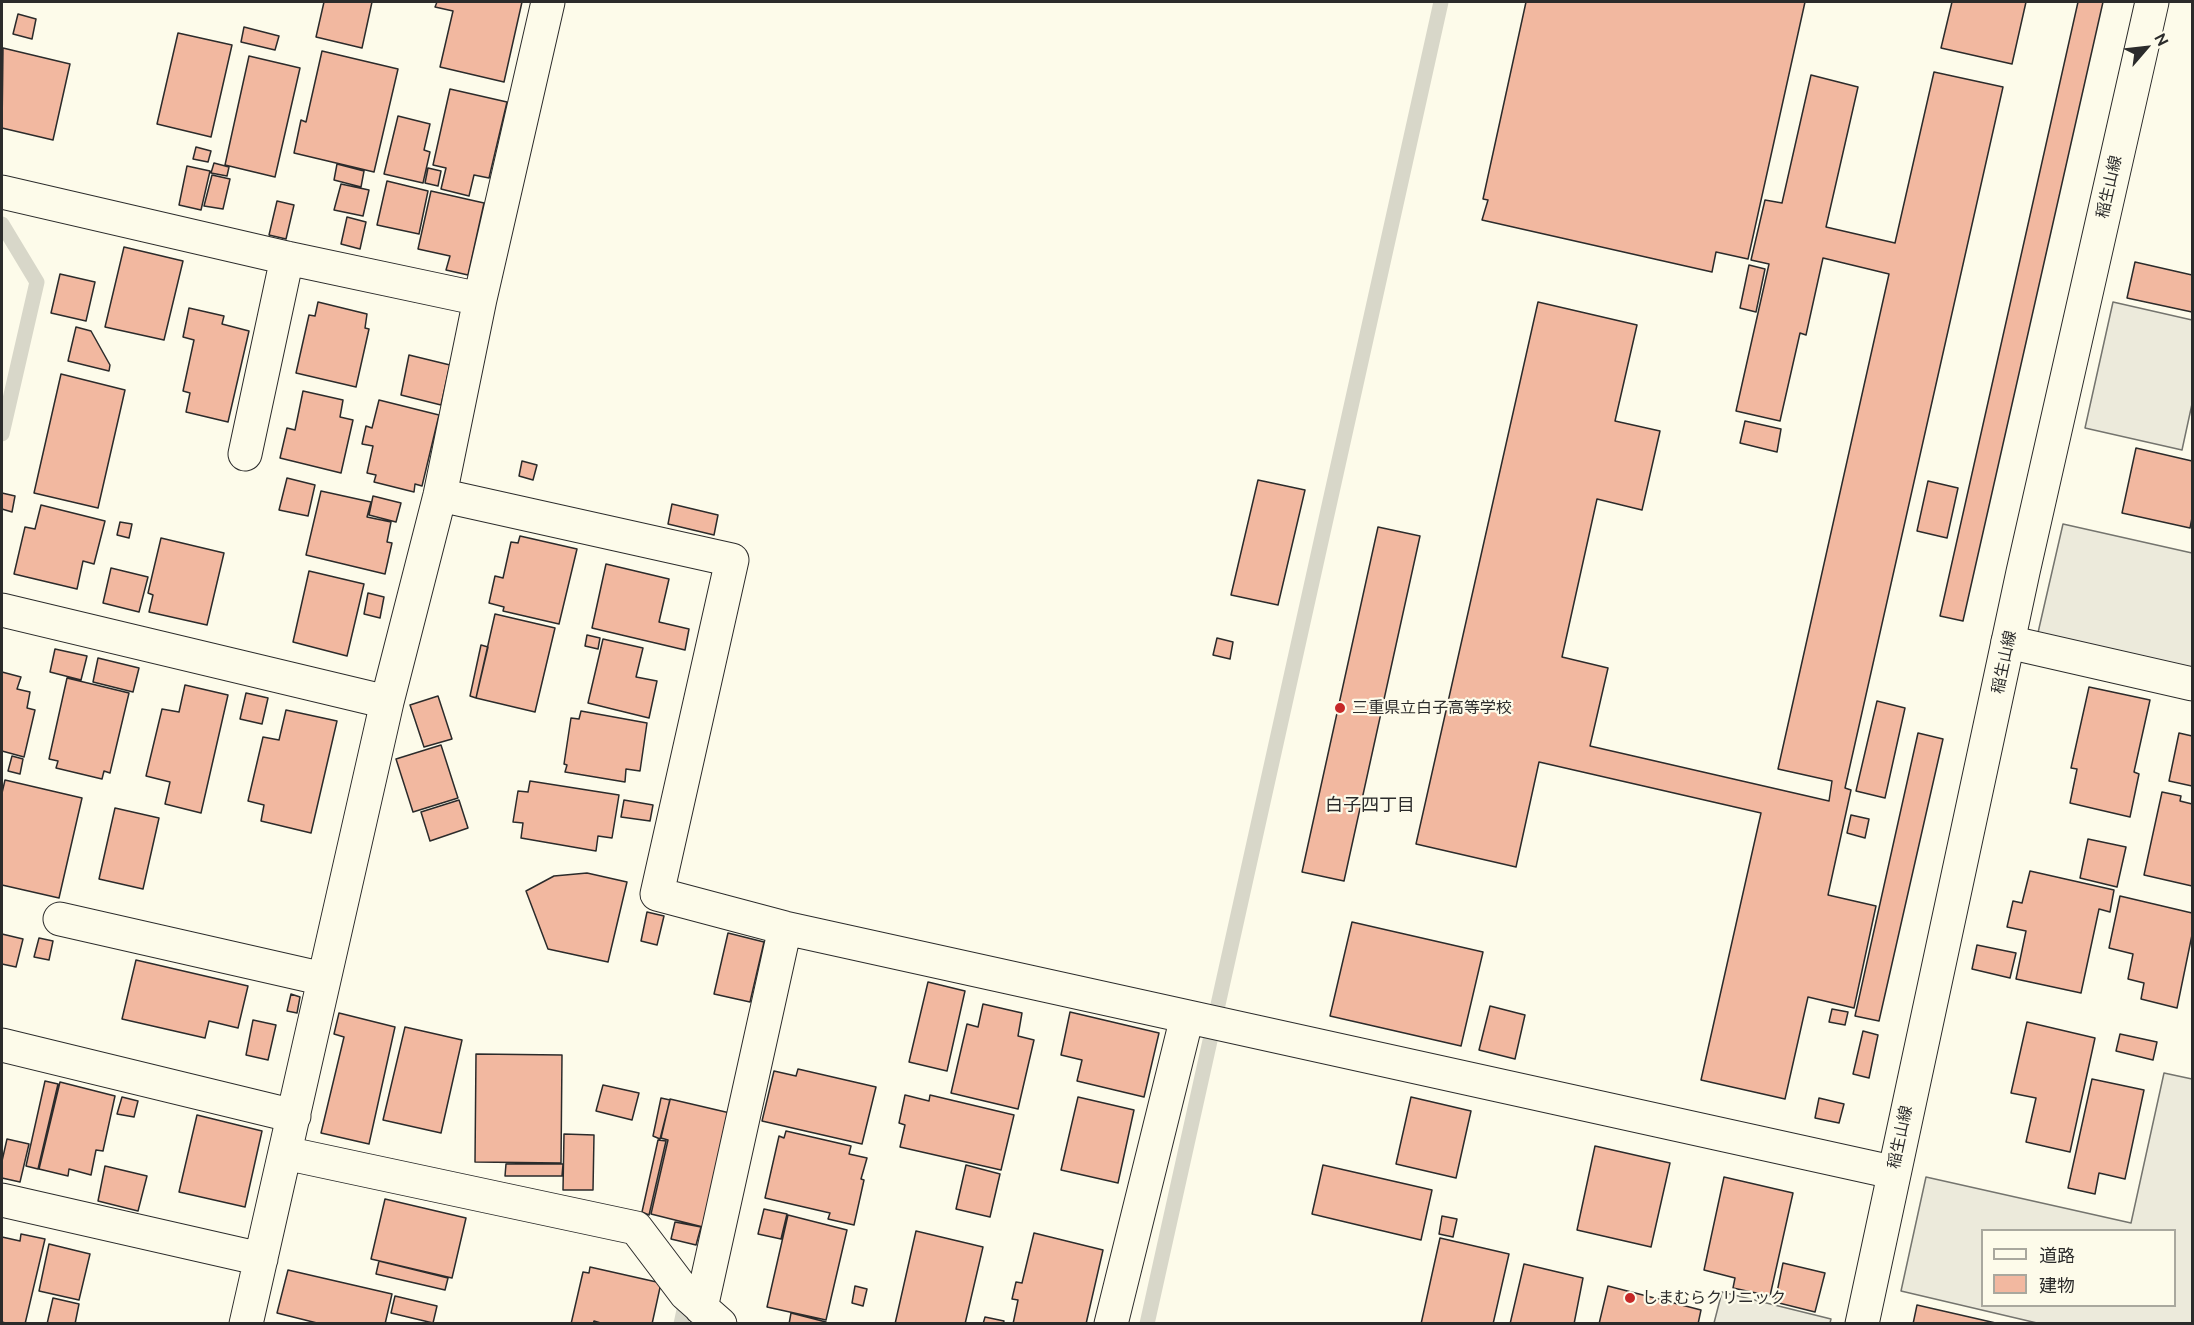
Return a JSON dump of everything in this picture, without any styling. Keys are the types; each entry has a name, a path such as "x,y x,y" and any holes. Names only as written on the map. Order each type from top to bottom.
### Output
{"street":[{"path":"246,1323 387,702 440,495 480,299 548,2"},
{"name":"稲生山線","path":"1862,1323 1892,1172 2068,368 2152,2"},
{"path":"2,192 287,258 480,299"},
{"path":"245,454 287,258"},
{"path":"440,495 732,560 657,894 784,928 1892,1172"},
{"path":"2,610 387,702"},
{"path":"2008,642 2193,684"},
{"path":"60,920 324,979"},
{"path":"711,1316 784,928"},
{"path":"1111,1323 1187,1017"},
{"path":"2,1045 294,1116"},
{"path":"285,1153 636,1228 686,1294 711,1316"},
{"path":"2,1200 261,1259"}],"shaded area":[{"path":"2113,302 2192,320 2192,404 2182,450 2085,428"},
{"path":"2063,524 2192,553 2192,672 2037,637"},
{"path":"2164,1073 2192,1079 2192,1323 2037,1323 1901,1291 1926,1177 2131,1223"},
{"path":"1722,1292 1831,1319 1830,1323 1714,1323"}],"building":[{"path":"324,2 372,2 362,48 316,37"},
{"path":"437,2 522,2 504,82 440,67 453,11 435,7"},
{"path":"1526,2 1805,2 1748,259 1716,252 1712,272 1482,220 1488,200 1483,199"},
{"path":"1952,2 2026,2 2012,64 1941,48"},
{"path":"2078,2 2103,2 1963,621 1940,616"},
{"path":"18,14 36,19 32,39 13,34"},
{"path":"244,27 279,36 275,50 241,42"},
{"path":"178,33 232,45 211,137 157,124"},
{"path":"3,48 70,64 53,140 2,128"},
{"path":"322,51 398,69 374,172 294,153 301,120 306,122"},
{"path":"249,56 300,68 275,177 225,165"},
{"path":"1934,72 2003,87 1845,788 1851,790 1828,895 1876,906 1854,1008 1808,997 1785,1099 1701,1080 1761,813 1539,762 1516,867 1416,844 1538,302 1637,325 1615,421 1660,431 1642,510 1597,499 1562,657 1608,668 1590,746 1829,801 1832,781 1778,769 1889,274 1823,258 1806,335 1800,333 1780,421 1736,411 1769,264 1751,260 1765,200 1782,203 1811,75 1858,87 1826,227 1895,243"},
{"path":"450,89 507,102 489,178 474,175 469,196 441,189 446,168 433,165"},
{"path":"398,116 430,124 424,150 430,152 423,183 384,174"},
{"path":"196,147 211,151 208,162 193,159"},
{"path":"214,163 229,167 227,176 211,173"},
{"path":"337,164 364,171 361,187 334,180"},
{"path":"187,166 210,171 201,210 179,205"},
{"path":"428,168 441,171 438,186 425,183"},
{"path":"212,175 230,179 223,209 204,206"},
{"path":"387,181 428,191 419,234 377,225"},
{"path":"341,184 369,190 363,216 334,210"},
{"path":"431,191 484,203 468,275 446,270 450,256 418,249"},
{"path":"277,201 294,205 286,239 269,235"},
{"path":"347,217 366,222 360,249 341,244"},
{"path":"124,247 183,261 164,340 105,327"},
{"path":"2135,262 2192,275 2192,312 2127,298"},
{"path":"1749,265 1765,269 1756,312 1740,308"},
{"path":"60,274 95,282 86,321 51,313"},
{"path":"318,302 367,314 365,328 369,329 356,387 296,373 309,315 315,316"},
{"path":"189,308 224,316 222,324 249,331 228,422 186,412 190,393 183,391 194,340 183,337"},
{"path":"76,327 91,331 110,365 109,371 68,361"},
{"path":"409,355 450,365 441,405 401,395"},
{"path":"61,374 125,390 98,508 34,493"},
{"path":"303,391 343,400 340,417 353,420 341,473 280,458 287,428 295,430"},
{"path":"379,400 439,415 422,486 415,484 414,492 374,482 376,475 367,473 373,446 362,444 366,426 372,428"},
{"path":"1745,421 1781,429 1777,452 1740,443"},
{"path":"2136,448 2192,461 2190,528 2122,513"},
{"path":"522,461 537,465 533,480 519,476"},
{"path":"287,478 315,485 308,516 279,510"},
{"path":"1258,480 1305,490 1278,605 1231,595"},
{"path":"1928,481 1958,488 1947,538 1917,531"},
{"path":"321,491 371,502 367,517 391,522 387,542 392,543 385,574 306,555"},
{"path":"2,493 15,496 12,512 2,509"},
{"path":"373,496 401,503 396,522 369,515"},
{"path":"672,504 718,515 714,535 668,524"},
{"path":"41,505 105,521 94,564 83,561 77,589 14,574 25,527 35,529"},
{"path":"120,522 132,524 129,538 117,535"},
{"path":"1378,527 1420,536 1344,881 1302,872"},
{"path":"520,536 577,549 559,624 503,611 504,607 489,603 495,576 503,578 511,542 518,543"},
{"path":"161,538 224,553 207,625 149,612 153,595 148,593"},
{"path":"606,564 669,579 659,622 689,629 685,650 592,628"},
{"path":"111,568 148,577 139,612 103,603"},
{"path":"309,571 364,584 347,656 293,642"},
{"path":"368,593 384,597 380,618 364,614"},
{"path":"495,614 555,628 535,712 476,698"},
{"path":"587,635 600,638 598,649 585,646"},
{"path":"1217,638 1233,642 1230,659 1213,655"},
{"path":"603,639 643,648 636,677 657,681 649,718 588,703"},
{"path":"481,645 488,647 476,698 470,696"},
{"path":"55,649 87,656 81,680 50,672"},
{"path":"98,658 139,668 133,692 93,682"},
{"path":"2,672 21,677 17,689 30,692 27,708 35,710 24,757 2,751"},
{"path":"67,678 129,693 110,773 104,771 102,779 56,768 58,761 49,759"},
{"path":"185,685 228,695 201,813 165,804 170,782 146,776 162,709 179,712"},
{"path":"2089,687 2150,700 2134,772 2139,774 2130,817 2070,803 2077,769 2071,768"},
{"path":"246,693 268,698 262,724 240,719"},
{"path":"438,696 452,739 424,747 410,705"},
{"path":"1877,701 1905,708 1885,798 1856,791"},
{"path":"286,710 337,721 311,833 261,821 264,805 248,801 263,737 279,740"},
{"path":"581,711 647,723 640,771 626,769 625,782 565,772 567,765 564,764 571,718 579,719"},
{"path":"1918,733 1943,739 1879,1021 1855,1016"},
{"path":"2179,733 2192,736 2192,786 2169,781"},
{"path":"441,745 458,798 413,812 396,759"},
{"path":"12,756 23,759 20,774 8,771"},
{"path":"5,780 82,798 59,898 2,885 2,793"},
{"path":"530,781 619,795 612,838 598,836 596,851 521,838 523,823 513,822 518,791 528,792"},
{"path":"2162,792 2181,796 2180,801 2192,804 2192,886 2144,875"},
{"path":"459,800 468,828 430,841 421,812"},
{"path":"624,800 653,805 650,821 621,817"},
{"path":"115,808 159,818 143,889 99,879"},
{"path":"1851,815 1869,819 1865,838 1847,833"},
{"path":"2088,839 2126,847 2117,887 2080,878"},
{"path":"2030,871 2114,890 2110,912 2099,909 2081,993 2016,979 2026,931 2007,927 2013,901 2022,903"},
{"path":"587,873 627,882 608,962 548,949 526,891 554,876"},
{"path":"2120,896 2192,913 2192,935 2177,1008 2141,999 2144,983 2128,979 2133,954 2109,948"},
{"path":"647,912 664,916 657,945 641,941"},
{"path":"1352,922 1483,952 1461,1046 1330,1016"},
{"path":"728,933 764,942 750,1002 714,994"},
{"path":"2,934 23,939 16,967 2,964"},
{"path":"39,938 53,941 49,960 34,957"},
{"path":"1977,945 2016,953 2010,978 1972,969"},
{"path":"136,960 248,986 238,1028 209,1021 205,1038 122,1019"},
{"path":"928,982 965,991 947,1071 909,1062"},
{"path":"291,994 300,997 297,1013 287,1011"},
{"path":"983,1004 1022,1013 1018,1036 1034,1040 1018,1109 951,1093 967,1024 978,1027"},
{"path":"1490,1006 1525,1015 1515,1059 1479,1050"},
{"path":"1832,1009 1848,1012 1845,1025 1829,1022"},
{"path":"1070,1012 1159,1033 1144,1097 1077,1081 1082,1060 1061,1055"},
{"path":"339,1013 395,1027 369,1144 321,1133 344,1037 334,1034"},
{"path":"253,1020 276,1025 268,1060 246,1055"},
{"path":"2027,1022 2095,1038 2070,1152 2026,1142 2036,1098 2011,1093"},
{"path":"405,1027 462,1040 441,1133 383,1120"},
{"path":"1863,1031 1878,1035 1869,1078 1853,1074"},
{"path":"2120,1034 2157,1042 2153,1060 2116,1051"},
{"path":"476,1054 562,1055 561,1163 475,1162"},
{"path":"798,1069 876,1087 862,1144 762,1121 774,1071 796,1076"},
{"path":"2092,1079 2144,1090 2125,1179 2099,1173 2095,1194 2068,1188"},
{"path":"45,1081 58,1084 38,1169 26,1166"},
{"path":"60,1082 115,1096 103,1151 96,1150 91,1175 69,1169 68,1176 39,1169"},
{"path":"603,1085 639,1093 632,1120 596,1111"},
{"path":"905,1095 929,1101 930,1095 1014,1115 1001,1170 900,1147 905,1125 899,1123"},
{"path":"122,1097 138,1101 134,1117 117,1114"},
{"path":"1078,1097 1134,1110 1118,1183 1061,1170"},
{"path":"1411,1097 1471,1111 1456,1178 1396,1164"},
{"path":"661,1098 670,1100 660,1139 653,1136"},
{"path":"1819,1098 1844,1104 1839,1123 1815,1118"},
{"path":"670,1099 730,1113 703,1227 651,1214 668,1140 661,1138"},
{"path":"197,1115 262,1131 245,1207 179,1192"},
{"path":"786,1131 851,1146 849,1154 867,1158 861,1179 864,1180 854,1225 828,1219 830,1213 765,1198 779,1136 784,1138"},
{"path":"564,1134 594,1135 593,1190 563,1190"},
{"path":"7,1139 29,1144 20,1182 2,1178 2,1161"},
{"path":"658,1140 666,1141 649,1215 642,1212"},
{"path":"1595,1146 1670,1163 1651,1247 1577,1230"},
{"path":"506,1164 563,1164 562,1176 505,1176"},
{"path":"966,1165 1000,1174 990,1217 956,1209"},
{"path":"1323,1165 1432,1190 1421,1240 1312,1214"},
{"path":"105,1166 147,1176 138,1211 98,1201"},
{"path":"1724,1177 1793,1193 1770,1296 1733,1288 1735,1278 1704,1270"},
{"path":"385,1199 466,1218 452,1278 371,1259"},
{"path":"764,1209 787,1214 781,1239 758,1234"},
{"path":"788,1215 847,1230 826,1320 767,1307"},
{"path":"1442,1216 1457,1219 1453,1237 1439,1234"},
{"path":"675,1222 701,1227 696,1245 671,1239"},
{"path":"916,1231 983,1247 965,1324 895,1324"},
{"path":"1034,1233 1103,1250 1086,1324 1013,1324 1018,1300 1012,1299 1016,1282 1022,1283"},
{"path":"21,1234 45,1239 25,1324 9,1324 2,1322 2,1237 20,1241"},
{"path":"1440,1238 1509,1254 1493,1324 1421,1324"},
{"path":"49,1244 90,1254 79,1300 39,1291"},
{"path":"379,1261 448,1278 445,1290 376,1274"},
{"path":"1783,1263 1825,1273 1815,1312 1775,1302"},
{"path":"1524,1264 1583,1278 1574,1324 1510,1324"},
{"path":"590,1267 661,1283 652,1324 604,1324 594,1321 593,1324 571,1324 583,1272 589,1273"},
{"path":"288,1270 392,1294 385,1324 321,1324 277,1313"},
{"path":"855,1286 867,1289 863,1306 852,1303"},
{"name":"しまむらクリニック","path":"1608,1286 1701,1310 1698,1324 1599,1324"},
{"path":"395,1296 437,1306 433,1323 391,1313"},
{"path":"53,1298 79,1304 75,1324 47,1324"},
{"path":"1917,1305 2000,1324 1913,1324"},
{"path":"791,1313 826,1322 825,1324 789,1324"},
{"path":"985,1317 1004,1321 1003,1324 983,1324"}],"waterway":[{"path":"1147,1324 1441,2"},
{"path":"2,224 37,282 2,434"},
{"path":"681,1324 684,1310"}],"place":[{"name":"三重県立白子高等学校","path":"1340,708"},
{"name":"しまむらクリニック","path":"1630,1298"}],"district":[{"name":"白子四丁目","path":"1370,805"}]}
